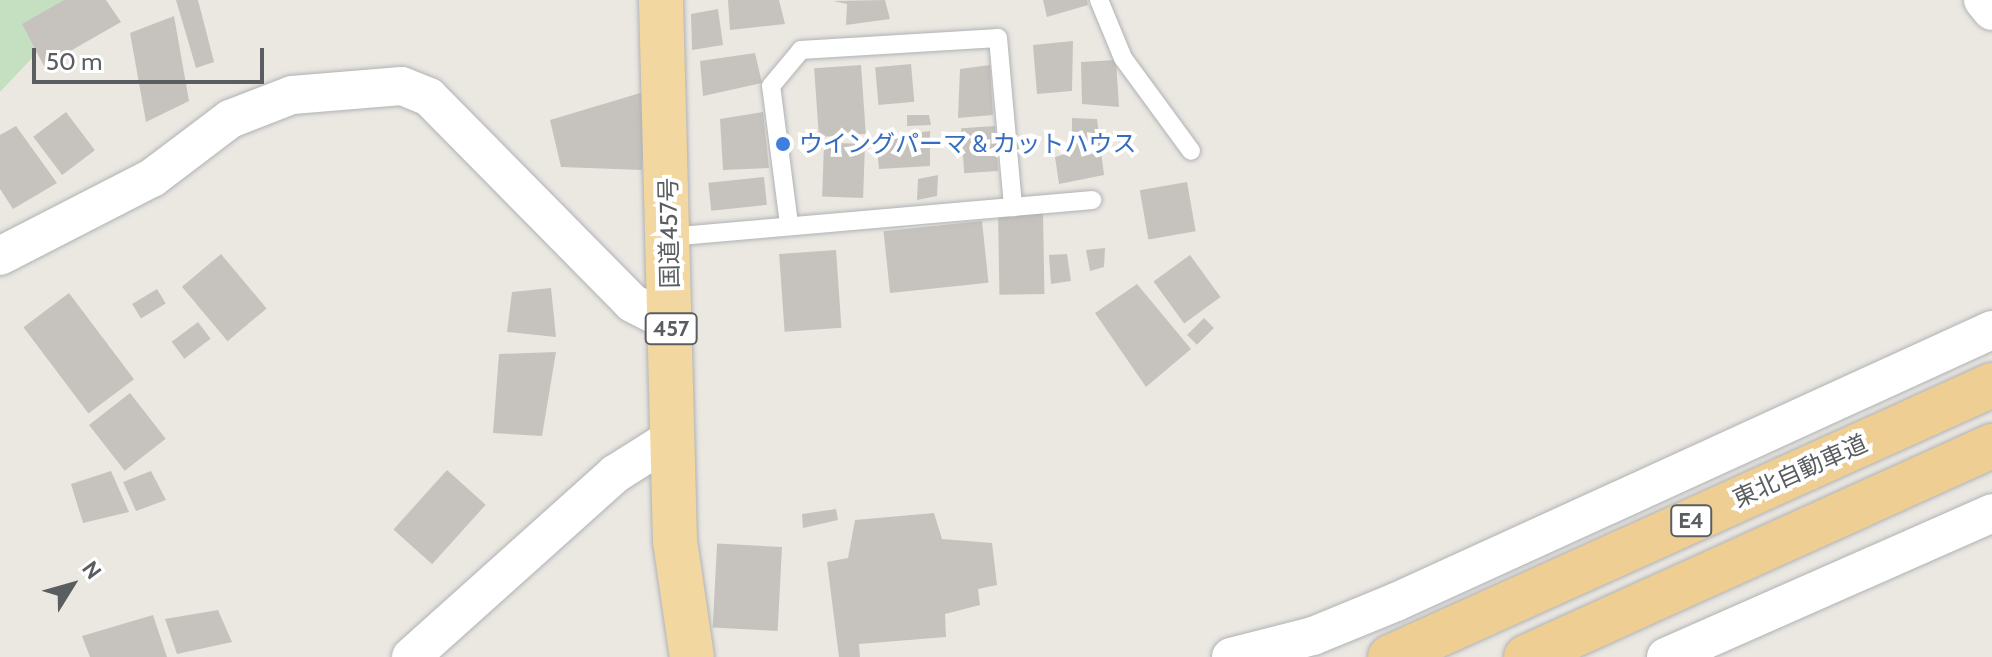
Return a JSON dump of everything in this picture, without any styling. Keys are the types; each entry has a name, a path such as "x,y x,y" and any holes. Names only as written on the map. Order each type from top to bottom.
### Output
{"highway":[{"name":"国道457号","path":"661,0 675,541 692,657"},
{"name":"東北自動車道","path":"1390,657 1992,385"},
{"name":"E4","path":"1526,657 1992,446"}],"street":[{"path":"1983,0 1992,11"},
{"path":"0,256 152,178 230,119 292,95 402,86 429,97 632,303 671,323"},
{"path":"1231,657 1313,636 1396,602 1992,330"},
{"path":"411,657 615,474 672,438"},
{"path":"1666,657 1992,513"}],"lane":[{"path":"1099,0 1123,58 1191,151"},
{"path":"789,224 771,86 801,50 998,38 1013,207"},
{"path":"669,237 789,224 1092,200"}],"green space":[{"path":"0,0 87,0 0,92"}],"building":[{"path":"64,0 106,0 121,22 44,66 22,24"},
{"path":"176,0 198,0 214,62 196,68"},
{"path":"728,0 779,0 785,24 730,30"},
{"path":"885,0 890,19 846,25 847,4 833,1"},
{"path":"1043,0 1087,0 1088,5 1047,17"},
{"path":"718,9 723,45 692,50 691,14"},
{"path":"174,16 189,101 146,122 130,33"},
{"path":"1073,41 1072,91 1037,94 1033,45"},
{"path":"755,53 762,83 703,96 700,61"},
{"path":"1116,60 1119,107 1082,104 1081,62"},
{"path":"911,64 914,102 878,105 875,67"},
{"path":"861,65 866,134 819,137 814,68"},
{"path":"990,65 993,115 958,118 960,69"},
{"path":"647,91 642,170 561,167 550,120"},
{"path":"66,112 95,150 62,175 33,137"},
{"path":"763,112 769,168 723,170 720,119"},
{"path":"907,115 929,115 931,125 907,126"},
{"path":"1072,118 1097,119 1104,175 1059,184 1055,157 1072,152"},
{"path":"16,126 57,183 13,209 0,189 0,135"},
{"path":"995,126 998,171 964,173 961,128"},
{"path":"930,131 930,166 879,169 876,138"},
{"path":"824,143 865,144 863,198 822,197"},
{"path":"938,175 937,196 917,200 918,179"},
{"path":"764,177 767,205 711,211 708,183"},
{"path":"1187,182 1196,231 1148,240 1140,190"},
{"path":"1043,212 1044,294 999,295 998,213"},
{"path":"982,221 988,283 890,293 884,231"},
{"path":"1105,248 1104,267 1090,271 1086,250"},
{"path":"836,250 841,328 785,332 779,254"},
{"path":"221,254 267,308 228,341 182,287"},
{"path":"1067,254 1071,281 1051,284 1049,255"},
{"path":"1190,255 1221,297 1184,324 1154,281"},
{"path":"1137,284 1191,349 1146,387 1095,313"},
{"path":"551,288 556,337 507,332 512,292"},
{"path":"157,289 166,304 141,319 132,304"},
{"path":"69,293 134,379 88,414 23,327"},
{"path":"1204,318 1214,328 1197,345 1187,335"},
{"path":"198,322 211,339 184,359 172,342"},
{"path":"556,352 542,436 493,433 499,354"},
{"path":"130,393 166,439 125,471 89,425"},
{"path":"447,470 486,505 432,564 393,529"},
{"path":"111,471 129,512 83,523 71,484"},
{"path":"151,471 166,500 136,511 123,482"},
{"path":"836,509 838,520 803,528 802,514"},
{"path":"934,513 942,539 992,543 997,585 978,589 980,605 945,614 946,637 859,644 860,657 839,657 827,562 848,558 855,520"},
{"path":"717,544 782,547 778,631 713,627"},
{"path":"218,610 232,642 177,654 165,619"},
{"path":"153,615 167,657 90,657 82,636"}],"place":[{"name":"ウイングパーマ & カットハウス","path":"783,144"}]}
